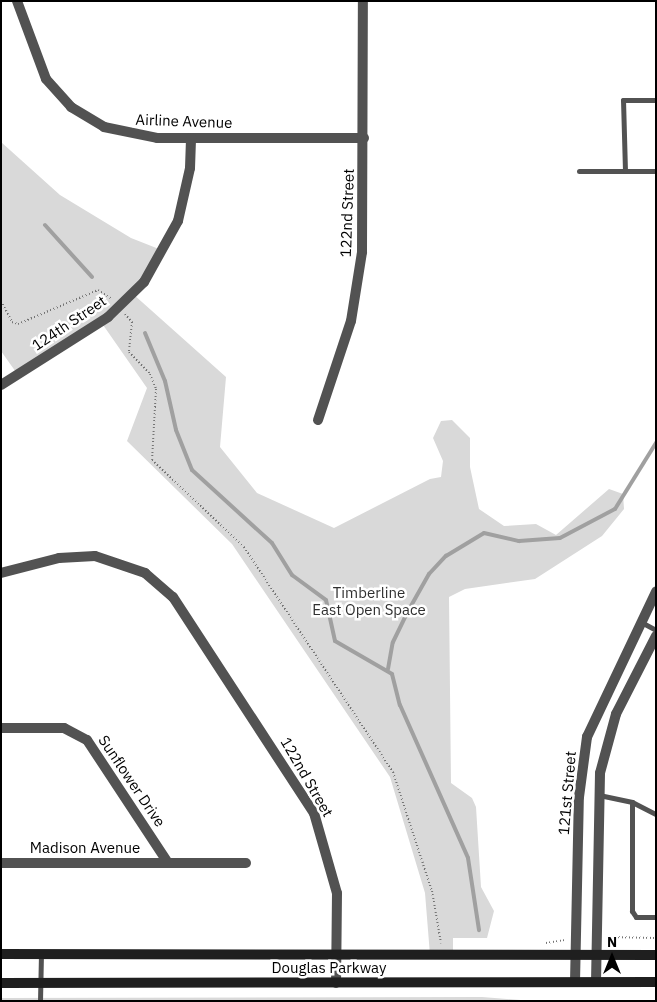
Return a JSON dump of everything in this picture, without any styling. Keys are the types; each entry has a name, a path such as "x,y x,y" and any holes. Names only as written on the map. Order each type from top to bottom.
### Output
{"main road":[{"name":"Douglas Parkway","path":"1,954 656,955"},
{"name":"Douglas Parkway","path":"1,983 656,982"}],"street":[{"name":"Airline Avenue","path":"17,1 36,62 71,107 126,134 190,138 364,138"},
{"name":"122nd Street","path":"318,420 358,287 364,138 363,1"},
{"name":"124th Street","path":"1,385 119,307 144,282 172,235 186,194 190,138"},
{"name":"122nd Street","path":"1,573 68,556 113,559 145,573 182,609 314,813 337,893 336,983"},
{"name":"121st Street","path":"575,982 579,796 587,737 656,592"},
{"name":"121st Street","path":"596,982 598,795 606,742 616,714 656,636"},
{"name":"Sunflower Drive","path":"1,728 64,728 87,740 168,863"},
{"name":"Madison Avenue","path":"1,863 246,863"}],"lane":[{"path":"625,171 624,100 656,100"},
{"path":"579,171 656,171"},
{"path":"641,622 656,630"},
{"path":"598,795 632,802 656,814"},
{"path":"632,802 632,911 636,917 656,917"},
{"path":"40,1001 41,954"}],"path":[{"path":"1,301 12,322 18,324 100,290 132,322 129,352 150,374 156,389 152,460 244,546 393,772 432,891 441,943 451,943"},
{"path":"536,944 576,938"},
{"path":"597,938 656,938"}],"green space":[{"name":"Timberline East Open Space","path":"1,142 60,195 131,238 164,251 133,294 226,377 220,447 257,493 334,528 430,479 441,477 443,461 433,438 441,421 452,420 470,438 470,467 479,509 504,526 536,524 556,535 609,489 623,494 624,509 602,536 535,579 465,589 449,597 451,783 472,798 476,807 481,887 494,911 487,938 453,938 453,955 430,955 425,893 390,777 232,544 127,441 147,388 101,322 18,375 1,351"},
{"path":"482,997 533,1001 1,1001 1,998"}],"waterway":[{"path":"45,225 92,277"},
{"path":"145,333 165,381 176,430 192,470 272,543 292,575 326,600 335,641 392,674 400,705 468,858 479,930"},
{"path":"388,669 393,642 407,613 429,574 446,556 484,533 519,541 560,538 615,509 656,443"}]}
